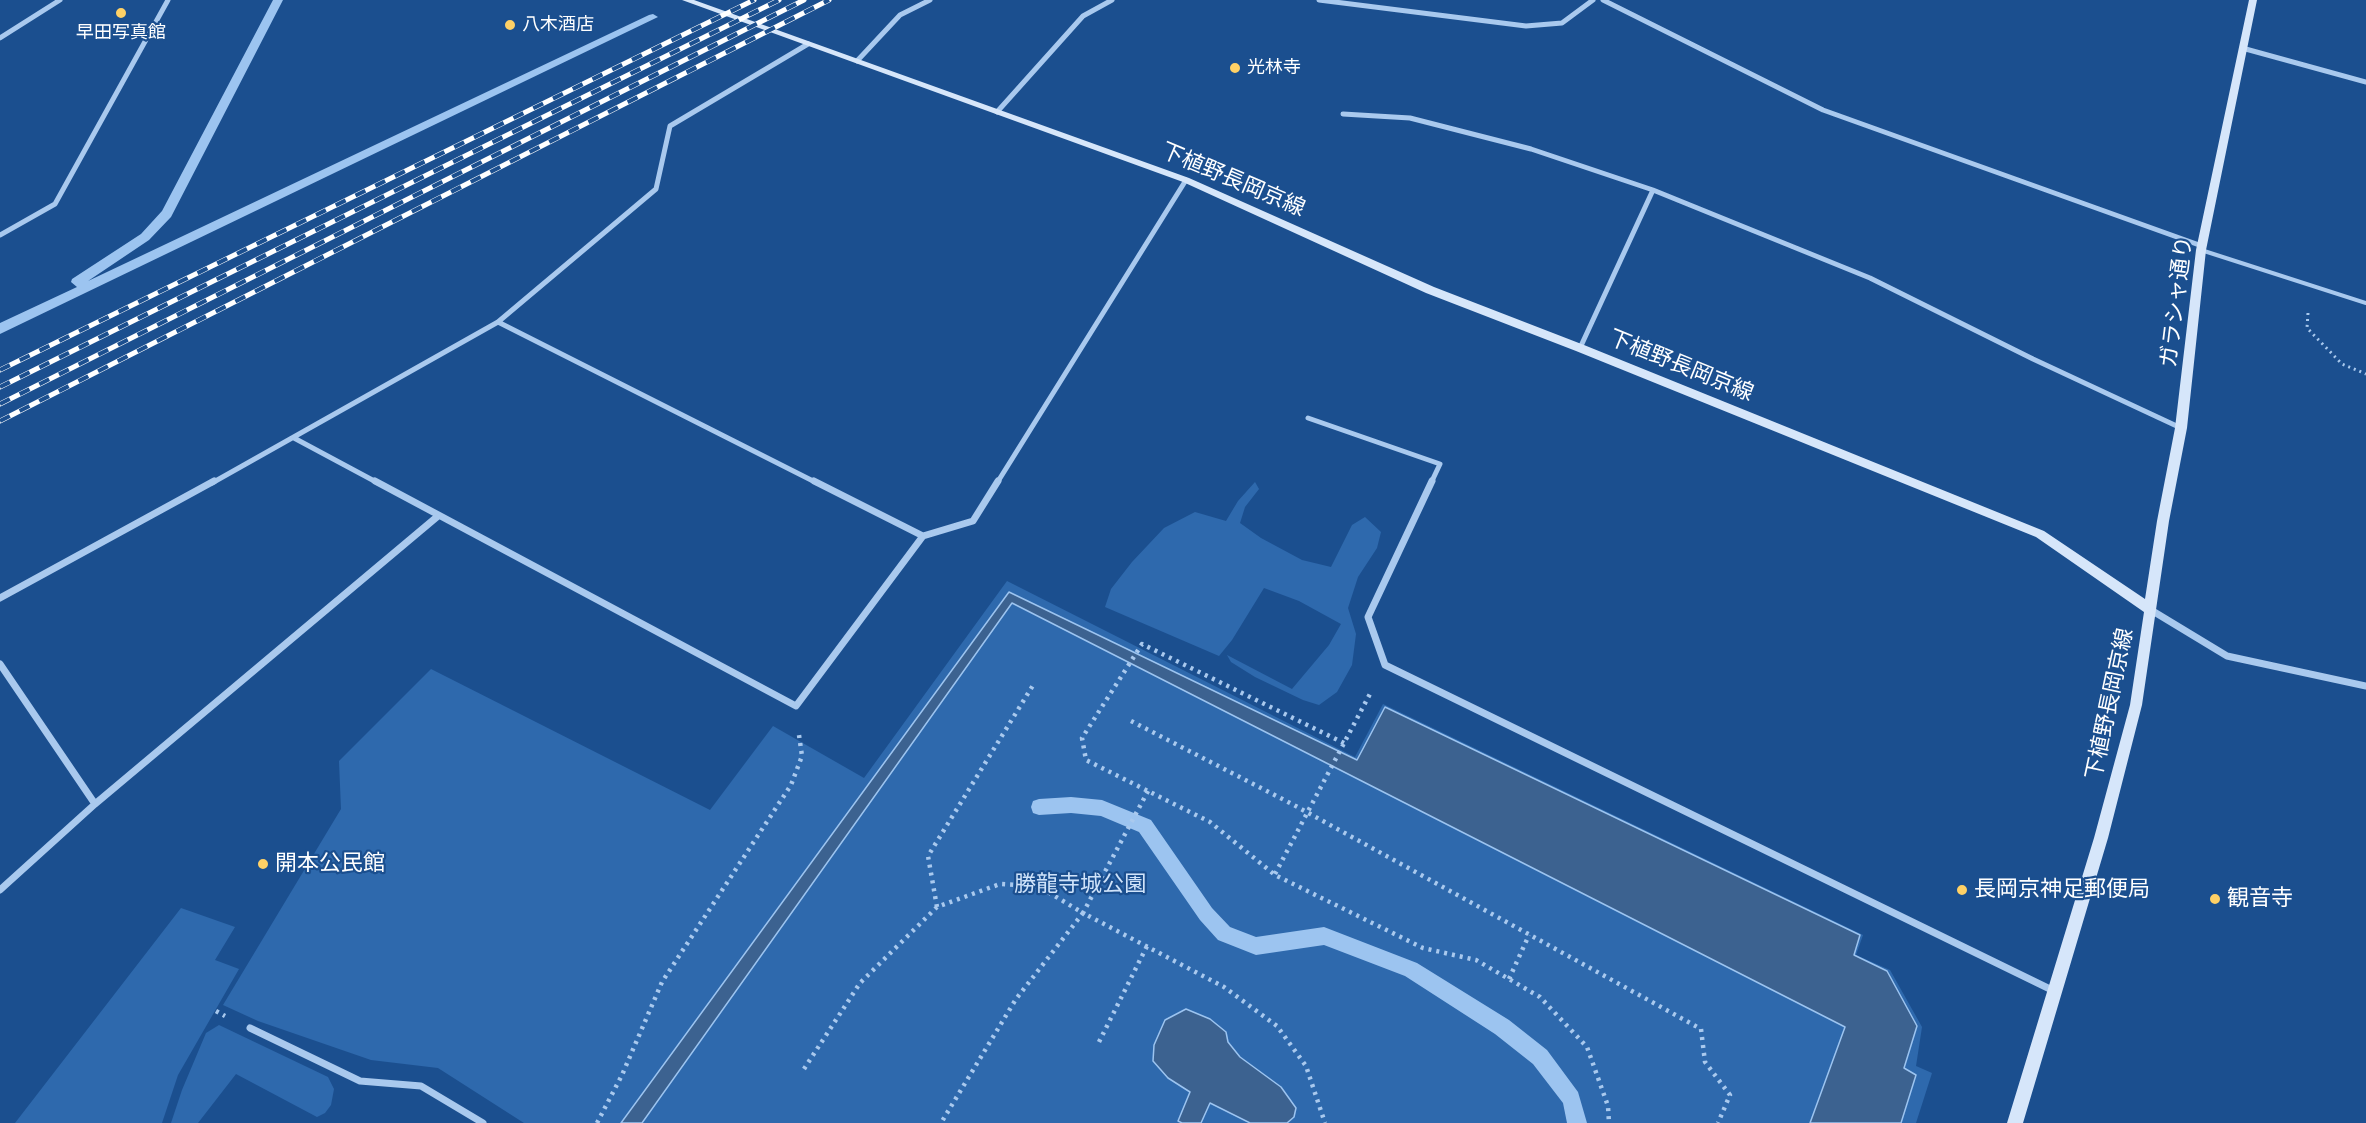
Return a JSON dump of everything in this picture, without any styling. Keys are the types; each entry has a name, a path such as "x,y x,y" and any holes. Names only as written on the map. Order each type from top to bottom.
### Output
{"main road":[{"name":"下植野長岡京線","path":"686,0 1186,180 1430,290 1580,348 2040,534 2151,610 2136,705 2101,838 2015,1123"},
{"name":"ガラシャ通り","path":"2151,610 2163,521 2181,428 2202,248 2253,0"}],"street":[{"path":"0,38 60,0"},
{"path":"0,235 54,204 168,0"},
{"path":"856,61 900,15 930,0"},
{"path":"997,112 1083,16 1112,0"},
{"path":"1319,0 1526,26 1547,26 1562,23 1593,0"},
{"path":"1603,0 1823,110 2202,248"},
{"path":"0,598 294,438 498,322 656,189 670,126 808,44"},
{"path":"2242,48 2366,82"},
{"path":"1343,114 1410,118 1531,149 1653,190 1870,278 2033,359 2181,428"},
{"path":"294,438 796,706 923,536 974,521 1186,180"},
{"path":"1580,348 1653,190"},
{"path":"498,322 923,536"},
{"path":"1308,418 1440,464 1368,617 1385,665 2054,991"},
{"path":"0,890 94,804 438,516"},
{"path":"2151,610 2227,656 2366,686"},
{"path":"0,664 94,804"},
{"path":"250,1028 360,1081 421,1086 483,1123"}],"lane":[{"path":"2202,248 2366,303"}],"path":[{"path":"2308,310 2307,328 2342,364 2366,374"},
{"path":"1343,745 1142,644 1082,738 1086,760 1210,822 1275,874 1423,948 1476,960 1540,997 1587,1047 1608,1106 1609,1123"},
{"path":"1275,874 1385,665"},
{"path":"937,907 928,856 1035,682"},
{"path":"597,1123 622,1075 662,981 791,785 802,756 796,706"},
{"path":"1131,721 1306,812 1701,1029 1705,1062 1730,1095 1718,1123"},
{"path":"941,1123 1016,999 1083,913 1148,791"},
{"path":"804,1069 860,983 937,907 1000,884 1029,885 1038,886 1083,913 1224,987 1278,1026 1306,1066 1325,1123"},
{"path":"1509,979 1529,935"},
{"path":"1099,1042 1147,946"}],"green space":[{"path":"1255,482 1259,489 1245,507 1240,523 1261,538 1302,560 1331,567 1352,525 1365,517 1381,532 1377,548 1358,577 1348,608 1356,634 1352,665 1337,692 1319,705 1303,700 1255,677 1231,662 1227,655 1292,689 1329,645 1341,624 1299,601 1264,588 1232,640 1219,656 1105,607 1111,589 1132,562 1164,528 1195,512 1226,521 1238,501"},
{"name":"勝龍寺城公園","path":"1007,581 1355,757 1383,704 1863,935 1856,955 1890,970 1922,1027 1916,1066 1932,1073 1916,1123 524,1123 438,1068 371,1060 258,1021 223,1005 341,809 339,761 431,669 710,810 773,726 864,778"},
{"path":"181,908 235,927 215,960 239,969 178,1075 162,1123 15,1123"},
{"path":"219,1025 328,1077 334,1089 331,1105 325,1113 317,1117 236,1074 198,1123 171,1123 206,1033"}],"shaded area":[{"path":"1009,592 1357,760 1385,707 1860,935 1854,955 1887,971 1917,1026 1904,1068 1916,1075 1901,1123 1810,1123 1845,1027 1012,603 642,1123 621,1123"},
{"path":"1186,1009 1210,1019 1226,1032 1228,1042 1240,1057 1281,1087 1296,1108 1294,1117 1287,1123 1250,1123 1210,1103 1201,1123 1178,1121 1190,1092 1168,1078 1153,1061 1154,1045 1165,1020"}],"waterway":[{"path":"77,282 112,261 145,237 167,214 278,0"},
{"path":"0,329 653,17"},
{"path":"1039,807 1071,805 1102,808 1145,826 1206,914 1224,934 1256,946 1324,936 1411,969 1502,1027 1540,1057 1571,1099 1577,1123"}],"railway":[{"path":"0,370 754,0"},
{"path":"0,387 779,0"},
{"path":"0,404 804,0"},
{"path":"0,421 829,0"}],"place":[{"name":"早田写真館","path":"121,13"},
{"name":"八木酒店","path":"510,25"},
{"name":"光林寺","path":"1235,68"},
{"name":"開本公民館","path":"263,864"},
{"name":"長岡京神足郵便局","path":"1962,890"},
{"name":"観音寺","path":"2215,899"}]}
